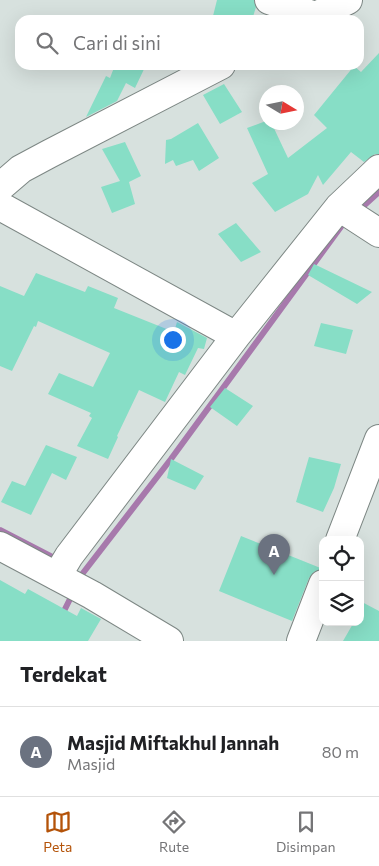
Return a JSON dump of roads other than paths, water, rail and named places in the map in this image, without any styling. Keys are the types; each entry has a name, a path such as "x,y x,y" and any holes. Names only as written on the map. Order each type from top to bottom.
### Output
{"street":[{"path":"269,0 305,15"},
{"path":"318,15 348,0"},
{"path":"0,187 21,169 211,70"},
{"path":"63,570 236,336 379,169"},
{"path":"0,206 236,336"},
{"path":"343,209 374,230"},
{"path":"342,536 372,476 379,439"},
{"path":"0,546 63,570 92,595 169,641"},
{"path":"301,641 319,594"}],"waterway":[{"path":"358,211 379,192"},
{"path":"79,582 83,573 171,459 343,224"},
{"path":"0,530 60,561"},
{"path":"62,615 73,593"}],"place":[{"name":"Masjid Miftakhul Jannah","path":"274,575"}]}
